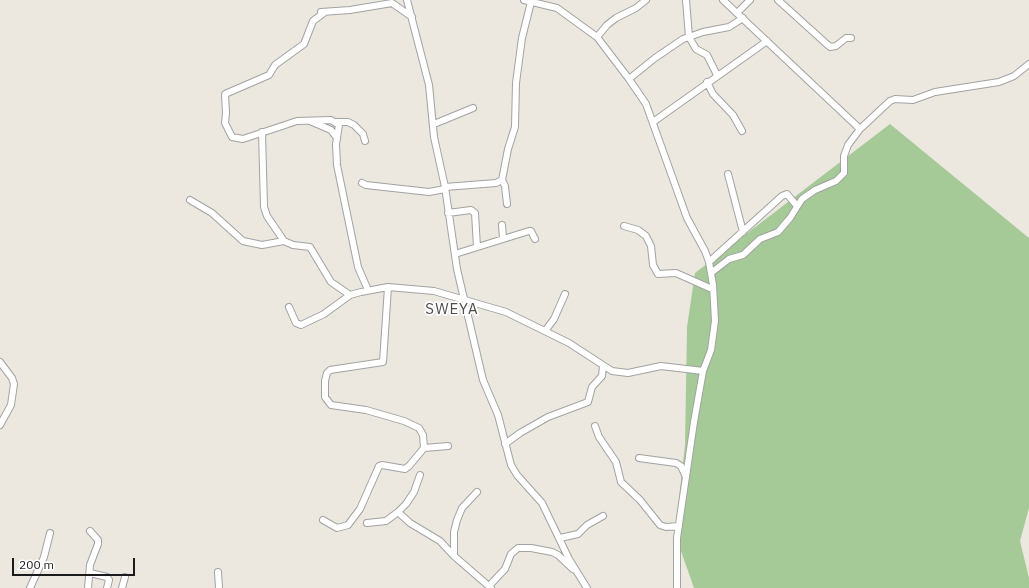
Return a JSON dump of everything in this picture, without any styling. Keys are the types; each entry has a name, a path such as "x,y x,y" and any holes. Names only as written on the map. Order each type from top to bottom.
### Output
{"street":[{"path":"407,0 429,85 455,254 483,380 498,416 513,469 542,503 576,571 587,588"},
{"path":"524,0 556,8 597,37 629,79 646,104 687,218 705,251 709,262 715,321 711,350 703,371 676,546 677,588"},
{"path":"597,37 607,25 616,18 636,8 646,0"},
{"path":"686,0 689,37 696,48 707,55 717,76"},
{"path":"723,0 860,129"},
{"path":"737,13 750,0"},
{"path":"778,0 830,47 836,46 846,38 851,38"},
{"path":"366,141 363,134 354,125 348,122 308,119 288,123 243,139 232,137 225,123 225,94 269,75 275,65 304,44 313,21 323,12 392,2 412,17"},
{"path":"507,204 505,186 502,180 508,150 515,127 516,83 522,38 535,2"},
{"path":"629,79 674,44 703,32 729,27 743,18"},
{"path":"653,122 707,82 767,41"},
{"path":"711,273 728,259 743,255 760,239 778,232 790,218 797,206 808,195 836,181 844,173 845,150 860,129 884,106 895,99 913,100 935,92 999,82 1014,76 1029,64"},
{"path":"707,82 713,94 733,115 742,131"},
{"path":"434,124 473,108"},
{"path":"308,119 331,130 337,138"},
{"path":"337,122 339,125 337,138 337,164 358,267 368,290"},
{"path":"262,132 264,207 267,216 284,241 293,245 310,247 331,282 350,296"},
{"path":"728,174 742,232"},
{"path":"362,183 366,185 429,192 445,188 496,183 502,180"},
{"path":"709,262 785,194 789,196 797,206"},
{"path":"190,200 212,214 243,241 262,245 284,241"},
{"path":"448,213 470,210 476,213 477,247"},
{"path":"502,226 503,238"},
{"path":"624,226 638,230 646,236 651,246 653,265 658,274 676,273 712,289"},
{"path":"455,254 529,231 531,231 535,239"},
{"path":"323,520 337,528 348,525 360,509 378,466 382,465 405,468 409,466 424,448 423,435 419,428 404,421 366,410 331,405 325,397 325,381 327,373 330,370 383,362 388,287"},
{"path":"289,307 296,323 301,325 324,314 350,296 368,290 388,287 434,291 506,312 545,331 612,371 621,373 661,366 703,371"},
{"path":"545,331 554,319 565,294"},
{"path":"0,362 12,378 14,384 11,405 0,425"},
{"path":"505,444 520,433 548,417 588,402 592,387 602,376 603,366"},
{"path":"595,426 599,437 616,462 621,482 640,500 660,525 666,528 679,526"},
{"path":"424,448 448,446"},
{"path":"639,458 676,462 681,466 686,479"},
{"path":"367,523 386,521 398,512 406,504 414,492 420,475"},
{"path":"454,556 454,532 457,520 462,508 477,492"},
{"path":"398,512 410,522 440,541 454,556 490,587 505,569 511,554 518,548 531,548 552,552 558,555 576,571"},
{"path":"560,538 578,534 587,525 603,516"},
{"path":"88,588 90,565 98,544 95,535 90,531"},
{"path":"30,588 44,557 50,533"},
{"path":"218,572 219,588"},
{"path":"90,573 107,577 109,580 107,588"},
{"path":"122,588 125,577"}],"green space":[{"path":"890,124 1029,238 1029,508 1020,541 1029,578 1029,588 694,588 675,534 685,445 687,327 695,273"}],"district":[{"name":"SWEYA","path":"452,310"}]}
